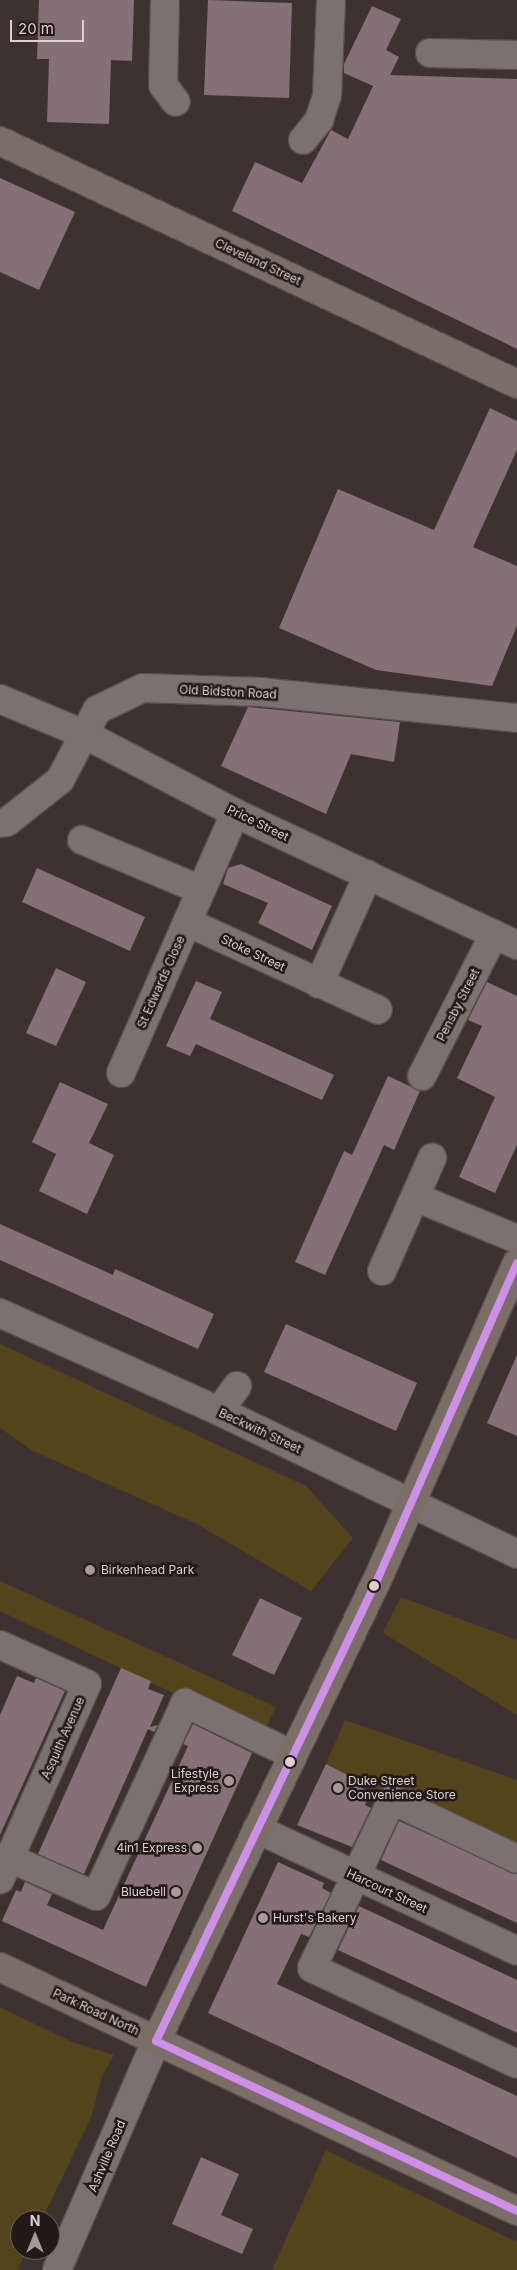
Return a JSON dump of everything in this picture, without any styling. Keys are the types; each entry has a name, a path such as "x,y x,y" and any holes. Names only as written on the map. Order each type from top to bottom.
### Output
{"main road":[{"name":"Cleveland Street","path":"0,141 517,384"},
{"path":"156,2041 293,1751 378,1578 517,1263"},
{"name":"Park Road North","path":"0,1967 517,2210"}],"street":[{"path":"165,0 163,85 176,102"},
{"path":"303,140 319,120 327,96 331,0"},
{"path":"430,53 517,55"},
{"name":"Old Bidston Road","path":"0,823 7,822 60,780 86,736 97,710 143,688 261,692 517,718"},
{"name":"Price Street","path":"0,699 86,736 235,813 505,940"},
{"name":"St Edwards Close","path":"122,1073 235,813"},
{"path":"82,840 201,890"},
{"path":"319,984 368,875"},
{"name":"Stoke Street","path":"187,922 378,1010"},
{"name":"Pensby Street","path":"422,1076 505,940"},
{"path":"382,1271 432,1158"},
{"path":"415,1197 517,1239"},
{"name":"Beckwith Street","path":"0,1313 219,1411 517,1554"},
{"path":"219,1411 237,1386"},
{"name":"Asquith Avenue","path":"1,1647 87,1684 5,1869"},
{"path":"5,1869 96,1896 185,1703 293,1751"},
{"path":"517,1858 392,1800 312,1968 517,2064"},
{"name":"Harcourt Street","path":"257,1830 517,1951"},
{"name":"Ashville Road","path":"57,2270 156,2041"}],"shaded area":[{"path":"0,1344 306,1486 353,1538 311,1591 197,1524 33,1451 0,1428"},
{"path":"0,1581 276,1707 262,1735 0,1611"},
{"path":"401,1597 517,1640 517,1715 383,1633"},
{"path":"345,1720 517,1780 517,1854 326,1764"},
{"path":"0,2007 72,2042 114,2055 102,2076 92,2115 47,2210 10,2210 10,2260 22,2260 17,2270 0,2270"},
{"path":"326,2150 517,2242 517,2270 272,2270"}],"building":[{"path":"39,0 134,0 132,61 111,60 109,124 47,122 49,59 37,59"},
{"path":"208,0 292,3 289,98 204,95"},
{"path":"372,6 401,19 386,50 399,57 390,75 517,79 517,349 232,211 255,162 302,183 331,130 348,139 373,86 344,73 344,64"},
{"path":"0,178 75,212 39,290 0,272"},
{"path":"490,408 517,421 517,450 473,547 517,566 517,626 492,686 376,670 279,628 338,489 434,530"},
{"path":"248,707 400,722 394,762 351,754 326,814 221,766"},
{"path":"241,864 332,906 312,950 258,923 268,903 223,884 228,868"},
{"path":"37,868 145,917 130,951 22,902"},
{"path":"56,968 86,982 56,1046 26,1033"},
{"path":"196,981 222,992 210,1019 334,1075 322,1100 196,1044 190,1056 166,1046"},
{"path":"487,982 517,996 517,1145 495,1193 459,1177 495,1097 457,1078 482,1026 468,1020"},
{"path":"388,1076 420,1091 394,1150 384,1145 325,1275 295,1262 344,1151 352,1155"},
{"path":"60,1082 108,1104 89,1143 114,1155 87,1214 39,1191 56,1154 32,1142"},
{"path":"0,1224 113,1275 115,1269 214,1314 198,1349 0,1260"},
{"path":"286,1324 417,1383 396,1431 264,1372"},
{"path":"517,1355 517,1436 487,1423"},
{"path":"260,1598 302,1618 274,1675 232,1655"},
{"path":"121,1668 151,1681 148,1689 164,1695 150,1727 158,1725 154,1732 148,1729 84,1874 38,1854"},
{"path":"17,1676 34,1683 36,1678 65,1691 0,1835 0,1715"},
{"path":"193,1724 252,1753 146,1987 2,1921 16,1890 21,1892 25,1882 52,1894 47,1905 103,1930 188,1746 183,1744"},
{"path":"326,1764 354,1778 352,1783 371,1792 365,1805 371,1808 352,1847 297,1825"},
{"path":"399,1821 517,1874 517,1923 381,1860"},
{"path":"278,1862 324,1883 322,1888 331,1893 309,1937 301,1934 277,1984 517,2096 517,2158 208,2013"},
{"path":"359,1906 517,1980 517,2033 338,1950"},
{"path":"201,2157 239,2174 221,2215 253,2229 242,2254 172,2224"}],"transit line":[{"path":"156,2041 378,1578 517,1263"},
{"path":"156,2041 517,2211"}],"place":[{"name":"Birkenhead Park","path":"90,1570"},
{"name":"Lifestyle Express","path":"229,1781"},
{"name":"Duke Street Convenience Store","path":"338,1788"},
{"name":"4in1 Express","path":"197,1848"},
{"name":"Bluebell","path":"176,1892"},
{"name":"Hurst's Bakery","path":"263,1918"}]}
